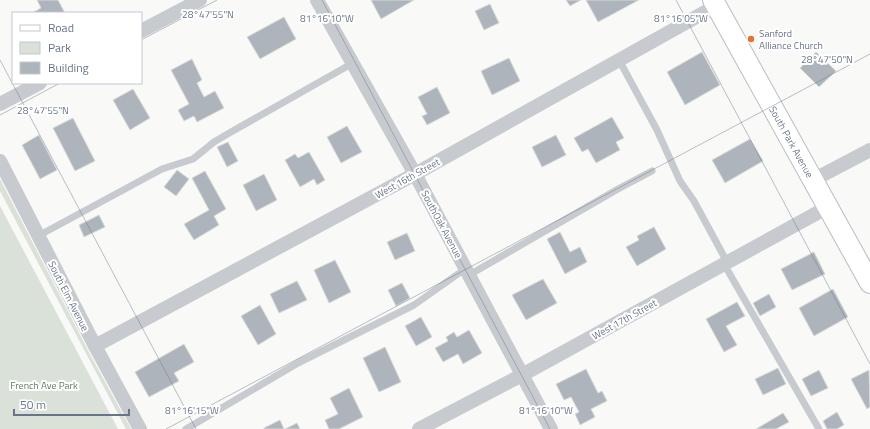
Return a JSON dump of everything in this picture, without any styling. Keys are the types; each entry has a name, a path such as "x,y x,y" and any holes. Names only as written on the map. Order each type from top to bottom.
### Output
{"street":[{"path":"142,30 200,0"},
{"name":"SouthOak Avenue","path":"317,0 415,174 551,429"},
{"name":"West 16th Street","path":"95,346 415,174 619,60 715,3"},
{"name":"South Park Avenue","path":"715,3 870,283"},
{"path":"0,104 38,84"},
{"path":"813,180 870,150"},
{"name":"South Elm Avenue","path":"0,162 95,346 140,429"},
{"name":"West 17th Street","path":"419,429 522,375 828,207"}],"lane":[{"path":"619,60 656,130 680,181 694,201 726,263 819,429"},
{"path":"38,236 162,169 193,159 220,139 353,63"},
{"path":"186,429 298,364 414,305 467,272 652,171"}],"green space":[{"path":"0,179 92,358 131,429 126,429 0,191"},
{"name":"French Ave Park","path":"0,206 118,429 0,429"}],"building":[{"path":"37,0 58,0 64,12 34,12 41,8"},
{"path":"371,0 414,0 381,19"},
{"path":"566,0 581,0 570,6"},
{"path":"586,0 639,0 598,22"},
{"path":"490,4 499,23 484,30 475,11"},
{"path":"284,17 296,39 260,59 247,37"},
{"path":"702,52 720,85 685,105 667,72"},
{"path":"816,52 836,71 819,87 800,68"},
{"path":"509,58 520,81 492,95 481,71"},
{"path":"192,59 202,80 197,83 204,97 215,91 224,108 197,122 194,116 184,121 178,110 189,104 171,70"},
{"path":"437,87 450,113 427,125 422,116 427,114 418,97"},
{"path":"133,89 150,118 130,130 113,100"},
{"path":"612,117 624,138 616,142 620,150 596,163 588,149 582,152 574,138"},
{"path":"73,118 95,161 75,171 53,128"},
{"path":"347,126 362,152 341,163 327,137"},
{"path":"39,135 57,170 40,179 22,145"},
{"path":"556,135 566,155 542,167 532,147"},
{"path":"750,139 763,161 725,183 712,160"},
{"path":"228,142 238,161 227,167 217,147"},
{"path":"309,152 325,180 317,185 314,179 300,187 285,160 295,154 298,158"},
{"path":"177,170 189,179 176,196 164,187"},
{"path":"205,171 226,209 214,216 219,225 194,240 184,224 209,210 192,178"},
{"path":"264,174 277,200 256,211 243,185"},
{"path":"99,215 105,227 84,237 79,225"},
{"path":"654,227 666,249 637,266 626,247 639,240 637,236"},
{"path":"560,232 570,252 580,247 587,262 565,274 547,239"},
{"path":"407,233 415,251 395,260 387,242"},
{"path":"814,252 825,274 792,290 781,269"},
{"path":"335,260 351,292 329,303 314,270"},
{"path":"543,279 557,303 526,320 512,295"},
{"path":"297,281 307,300 279,313 270,294"},
{"path":"402,283 410,298 396,306 388,290"},
{"path":"833,289 848,317 814,336 799,308"},
{"path":"769,294 776,307 760,316 753,303"},
{"path":"737,302 745,316 726,326 737,345 724,352 706,319"},
{"path":"260,305 276,334 258,345 241,316"},
{"path":"421,317 432,337 416,346 405,326"},
{"path":"469,330 482,353 463,364 458,354 443,362 435,348 448,341 446,337 454,332 457,337"},
{"path":"184,344 194,362 174,373 179,381 149,397 135,372"},
{"path":"385,347 401,382 379,392 363,358"},
{"path":"778,368 786,384 763,395 755,379"},
{"path":"586,369 598,393 602,391 607,401 591,409 595,417 580,425 575,414 579,412 571,397 564,400 556,384"},
{"path":"819,370 828,388 811,396 802,379"},
{"path":"869,370 870,407 867,409 851,379"},
{"path":"349,388 363,417 339,429 329,429 325,420 338,414 330,398"},
{"path":"837,412 844,425 837,429 827,429 823,421"},
{"path":"783,413 789,422 776,429 756,429"},
{"path":"280,420 284,429 264,429 264,428"},
{"path":"297,423 300,429 285,429"}],"place":[{"name":"Sanford Alliance Church","path":"751,39"}]}
